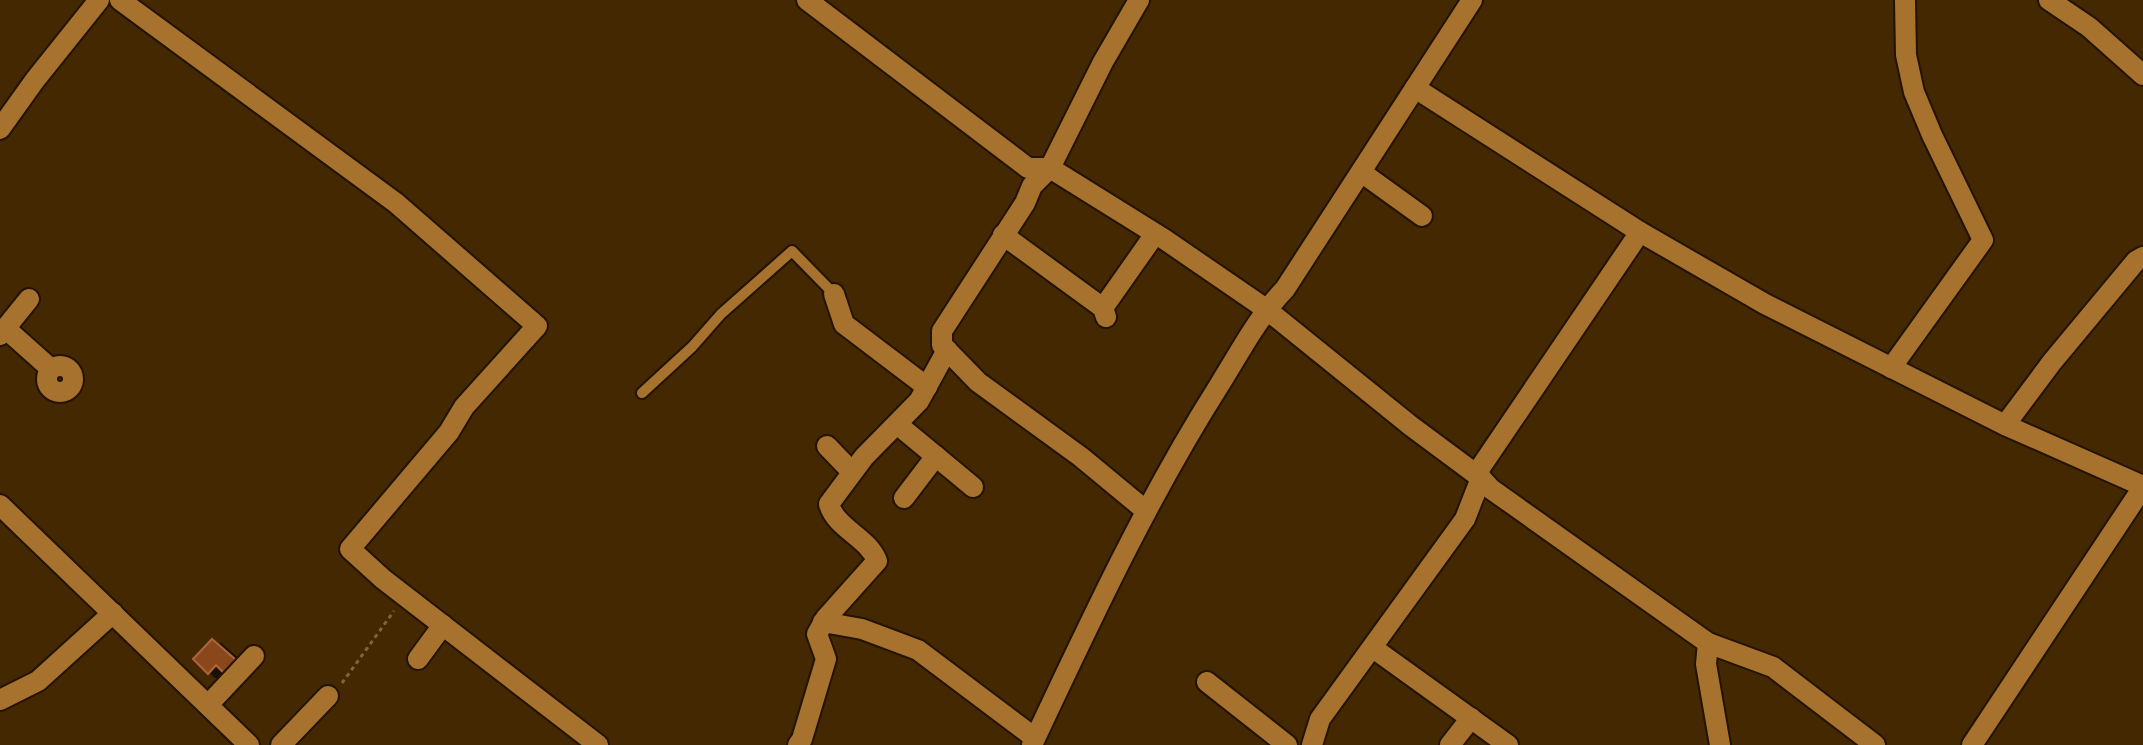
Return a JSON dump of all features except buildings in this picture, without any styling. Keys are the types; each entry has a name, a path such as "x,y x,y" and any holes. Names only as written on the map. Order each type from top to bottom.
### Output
{"street":[{"path":"0,129 99,0"},
{"path":"120,0 396,203 537,326 464,407 449,432 350,549 598,745"},
{"path":"807,0 1028,168 1050,168 1266,309 1411,426 1479,476 1491,489 1708,643 1773,667 1875,745"},
{"path":"1139,0 1103,62 1050,168 1032,186 1025,203 942,331 942,345 978,382 1081,457 1145,510"},
{"path":"823,622 862,629 918,650 1034,741 1145,510 1266,309 1285,289 1472,0"},
{"path":"1891,368 1983,240 1914,92 1906,55 1905,0"},
{"path":"2049,0 2089,27 2143,75"},
{"path":"1415,88 1640,232 1765,304 2005,425 2143,486 1972,745"},
{"path":"1361,172 1422,216"},
{"path":"1312,745 1320,719 1465,519 1479,476 1640,232"},
{"path":"1003,235 1105,312 1155,234"},
{"path":"2005,425 2061,350 2136,261 2143,257"},
{"path":"834,294 844,324 927,387"},
{"path":"29,299 3,332 51,369"},
{"path":"798,745 826,659 817,634 823,622 877,561 873,550 838,520 829,504 852,472 919,401 947,350"},
{"path":"897,424 973,487"},
{"path":"827,446 852,472"},
{"path":"904,498 936,456"},
{"path":"0,505 249,745"},
{"path":"0,700 38,681 113,613"},
{"path":"418,659 443,625"},
{"path":"1708,643 1708,677 1720,745"},
{"path":"1373,648 1508,745"},
{"path":"208,705 254,656"},
{"path":"1207,682 1287,745"},
{"path":"281,745 328,696"},
{"path":"1450,745 1471,718"}],"lane":[{"path":"642,393 692,347 721,314 792,251 834,294"}],"path":[{"path":"328,696 356,665 405,595"}]}
